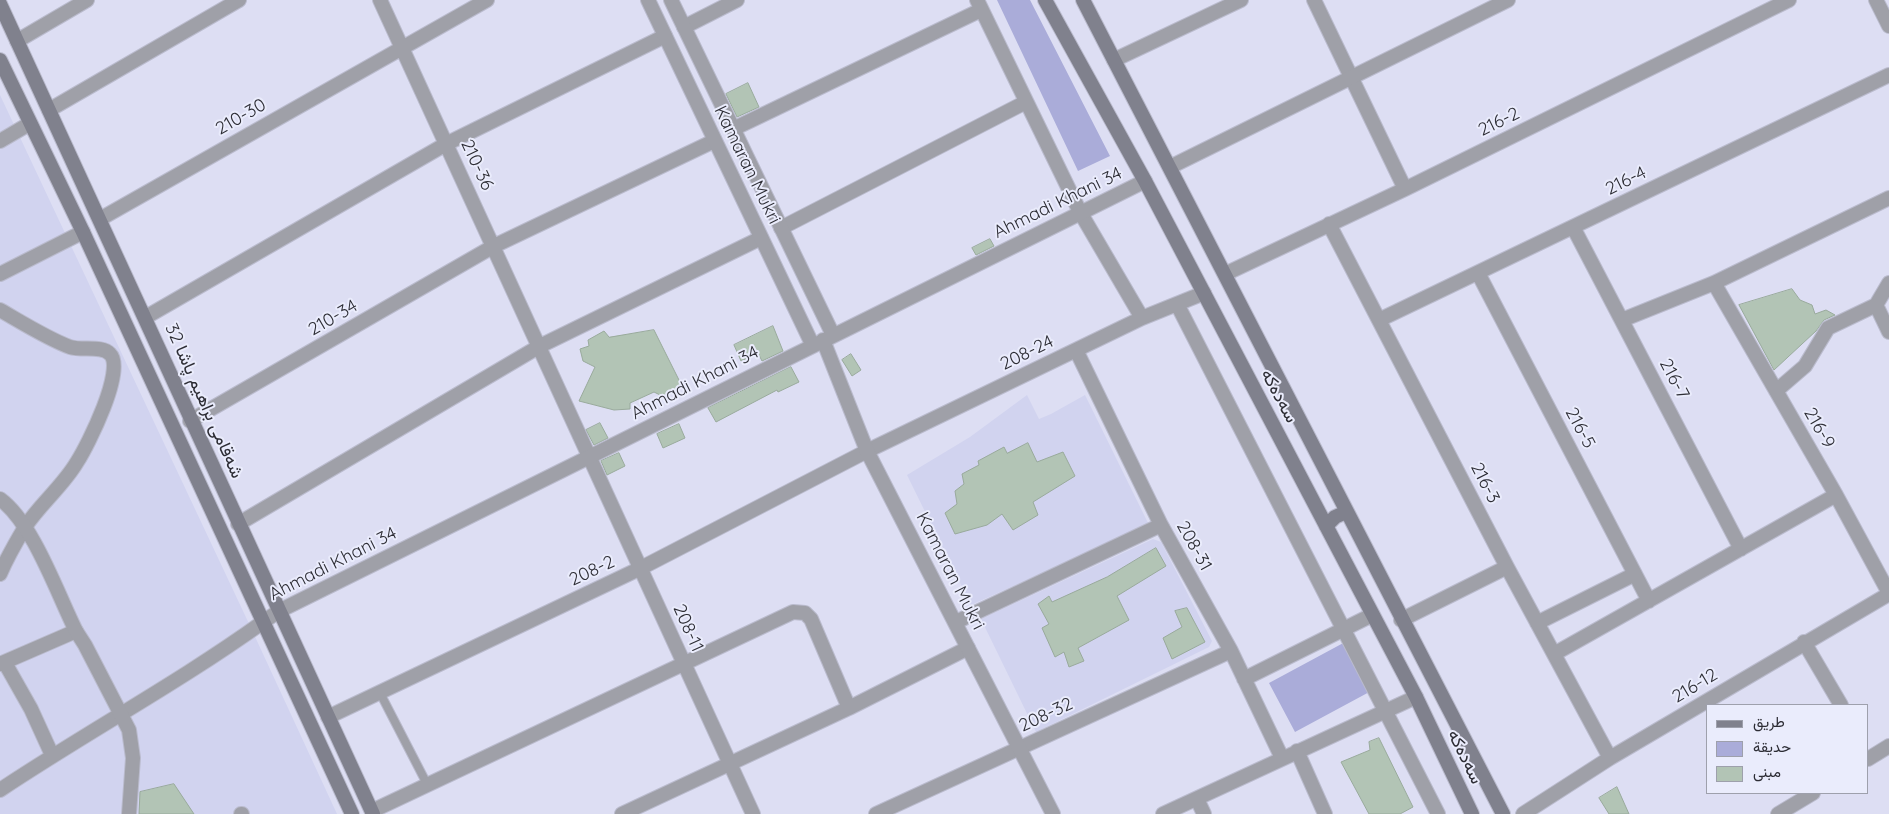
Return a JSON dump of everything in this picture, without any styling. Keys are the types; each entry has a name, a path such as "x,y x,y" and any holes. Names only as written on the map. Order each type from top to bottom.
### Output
{"main road":[{"name":"سەدەکە","path":"1045,0 1145,181 1416,697 1472,814"},
{"name":"سەدەکە","path":"1083,0 1401,620 1503,814"},
{"name":"شەقامی براهیم پاشا 32","path":"0,4 146,317 190,421 372,813"},
{"path":"0,60 29,124 83,232 352,814"},
{"path":"1307,490 1320,488 1329,479"},
{"path":"1326,526 1335,517 1346,512"}],"street":[{"path":"17,41 87,0"},
{"path":"49,110 240,0"},
{"name":"210-36","path":"380,0 590,457"},
{"name":"210-30","path":"100,219 487,0"},
{"name":"Kamaran Mukri","path":"648,0 761,238 823,340"},
{"name":"Kamaran Mukri","path":"671,0 781,228 867,451 1053,814"},
{"path":"684,26 737,0"},
{"path":"1114,60 1241,0"},
{"path":"1314,0 1405,189"},
{"path":"1170,167 1508,0"},
{"name":"216-2","path":"1225,274 1405,189 1789,0"},
{"path":"1876,0 1889,26"},
{"path":"733,129 979,5 1080,212 1142,318"},
{"path":"146,317 446,144 665,36"},
{"path":"685,78 704,68"},
{"name":"216-4","path":"1379,320 1889,75"},
{"path":"781,228 1026,102"},
{"path":"0,141 29,124"},
{"name":"210-34","path":"190,421 494,246 714,140"},
{"name":"Ahmadi Khani 34","path":"0,790 52,755 197,668 279,612 1145,181"},
{"path":"1622,320 1714,283 1889,198"},
{"name":"216-3","path":"1329,224 1507,567 1610,758"},
{"name":"216-7","path":"1573,227 1741,549"},
{"path":"0,274 83,232"},
{"path":"238,524 540,346 761,238"},
{"name":"216-5","path":"1478,273 1649,601"},
{"path":"1776,391 1805,366 1828,328 1876,305 1889,282"},
{"name":"216-9","path":"1714,283 1836,495 1889,594"},
{"name":"208-24","path":"867,451 1142,318 1204,293"},
{"path":"1177,304 1438,814"},
{"path":"1876,305 1889,332"},
{"path":"0,310 70,347 83,350 102,350 110,354 115,361 116,370 102,412 77,463 26,526 0,574"},
{"name":"208-31","path":"1076,350 1161,525 1231,651 1282,758"},
{"name":"208-2","path":"328,717 379,691 641,568 867,451"},
{"name":"208-11","path":"590,457 753,814"},
{"path":"1554,654 1836,495"},
{"path":"0,499 13,508 26,526 76,631 129,730 133,758 128,814"},
{"path":"956,622 1161,525"},
{"path":"1401,620 1507,567"},
{"path":"1537,623 1635,574"},
{"name":"216-12","path":"1523,814 1610,758 1804,642 1889,594"},
{"path":"372,813 428,784 793,612 805,613 814,626 849,708"},
{"path":"1244,679 1372,614"},
{"path":"52,755 31,708 3,664 76,631"},
{"path":"1804,642 1840,704"},
{"path":"622,814 849,708 968,648"},
{"name":"208-32","path":"876,814 1231,651"},
{"path":"1163,814 1416,697"},
{"path":"1869,756 1889,746"},
{"path":"1296,751 1325,814"},
{"path":"1778,814 1811,794"},
{"path":"1197,799 1204,814"}],"lane":[{"path":"379,691 428,784"}],"shaded area":[{"path":"0,95 251,628 337,814 0,814"},
{"path":"1027,395 1039,419 1085,395 1149,525 971,605 907,475 970,437"},
{"path":"1153,539 1161,542 1212,641 1209,647 1036,732 981,619"}],"green space":[{"path":"997,0 1030,0 1110,156 1078,171"},
{"path":"1347,641 1373,690 1295,732 1269,683"}],"building":[{"path":"748,83 759,107 737,117 726,94"},
{"path":"990,239 994,246 976,255 972,248"},
{"path":"1792,289 1800,300 1812,305 1815,314 1826,310 1835,315 1824,320 1816,331 1774,370 1739,305"},
{"path":"773,326 783,351 762,361 758,353 741,361 734,345"},
{"path":"654,330 681,384 673,392 662,396 654,392 630,403 630,409 614,410 579,401 595,367 583,361 580,349 589,346 588,340 604,331 609,337"},
{"path":"851,354 861,370 852,376 842,360"},
{"path":"791,367 799,382 778,392 777,390 716,422 708,408"},
{"path":"600,423 608,438 594,445 586,430"},
{"path":"679,424 685,438 663,448 657,434"},
{"path":"1028,443 1037,462 1063,452 1075,476 1033,502 1038,515 1013,530 1002,514 987,525 955,534 945,513 957,504 955,491 964,484 962,474 979,465 978,461 1004,447 1007,453"},
{"path":"619,453 625,466 607,475 601,461"},
{"path":"1156,548 1166,566 1117,596 1129,620 1078,648 1084,661 1069,667 1064,652 1055,657 1042,628 1049,624 1038,604 1049,596 1052,602 1107,577"},
{"path":"1187,608 1205,642 1172,659 1163,638 1182,627 1175,611"},
{"path":"1379,738 1413,807 1400,814 1369,814 1341,762 1370,750 1369,742"},
{"path":"174,784 194,814 139,814 140,792"},
{"path":"1617,787 1629,814 1609,814 1599,798"}]}
